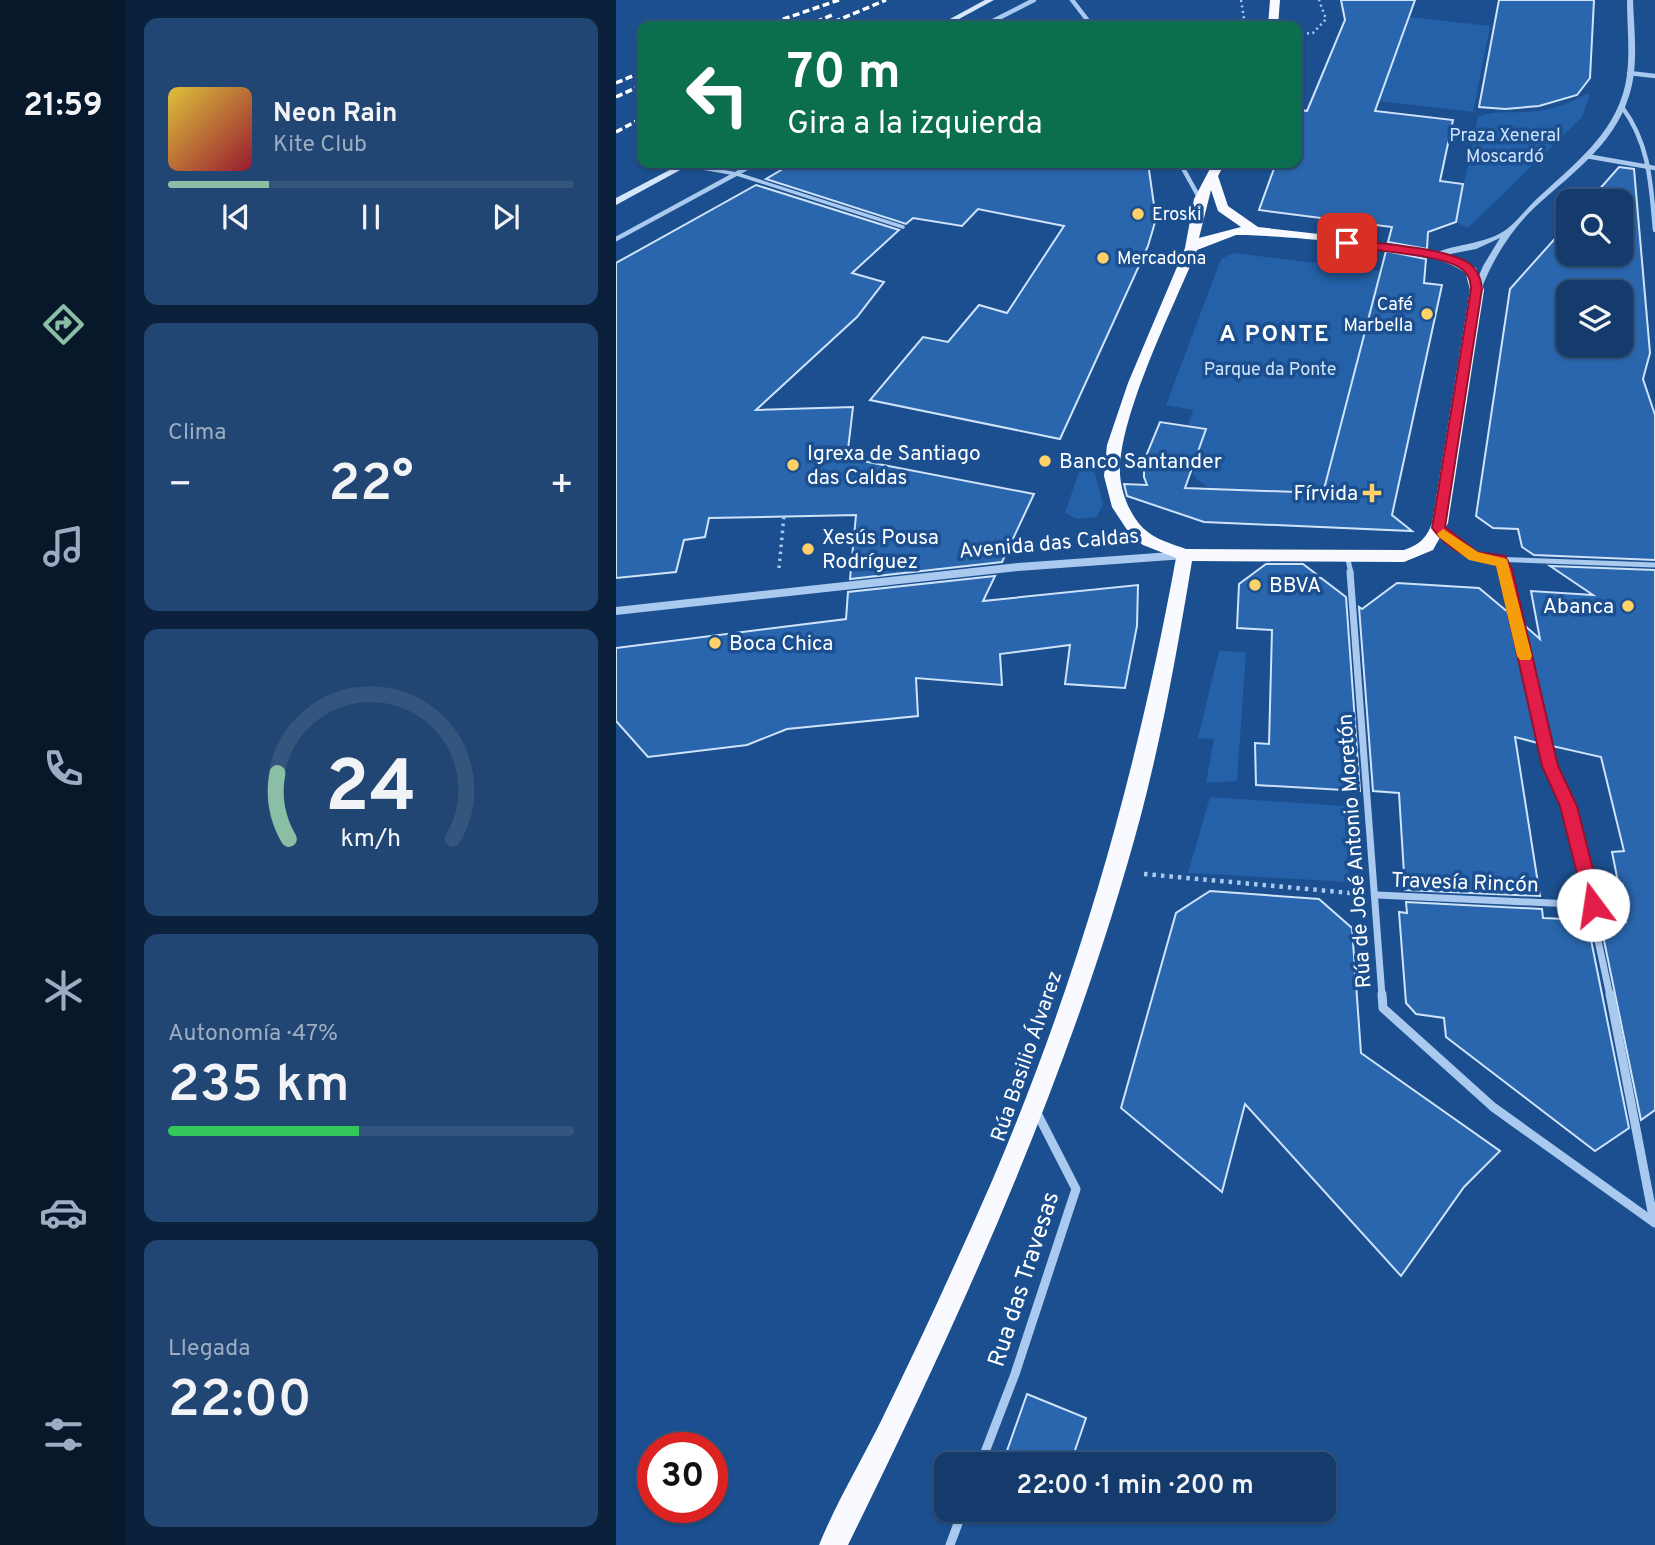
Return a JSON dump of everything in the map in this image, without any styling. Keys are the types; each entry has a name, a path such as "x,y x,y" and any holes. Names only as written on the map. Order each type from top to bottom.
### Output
{"highway":[{"path":"1273,21 1275,0"},
{"path":"1185,555 1149,541 1126,520 1114,489 1112,462 1135,383 1191,248 1200,198 1217,168"},
{"path":"1213,178 1222,208 1255,230"},
{"path":"1191,248 1217,235 1255,230 1435,255 1470,270 1475,276 1476,289 1438,528"},
{"name":"Avenida das Caldas","path":"1185,555 1404,556 1425,549 1438,528"},
{"name":"Rúa Basilio Álvarez","path":"833,1545 901,1411 973,1258 1035,1109 1115,871 1151,744 1185,555"}],"main road":[{"path":"950,21 990,0"},
{"path":"616,202 680,168"}],"street":[{"path":"993,21 1034,0"},
{"path":"1072,0 1088,21"},
{"path":"1476,289 1487,264 1510,230 1610,130 1622,107 1629,74 1630,0"},
{"path":"1629,74 1655,76"},
{"path":"1622,107 1640,134 1652,168 1655,230"},
{"path":"1586,156 1652,168"},
{"path":"616,239 747,168"},
{"path":"1183,168 1200,198"},
{"path":"1435,255 1473,247 1510,230"},
{"path":"1438,528 1463,550 1489,559 1655,565"},
{"name":"Avenida das Caldas","path":"616,611 1018,567 1185,555"},
{"name":"Rúa de José Antonio Moretón","path":"1347,555 1377,895 1383,1008 1493,1107 1654,1223"},
{"path":"1500,560 1508,582 1550,766 1569,806 1593,905 1654,1223"},
{"name":"Travesía Rincón","path":"1377,895 1593,905"},
{"name":"Rua das Travesas","path":"986,1452 1015,1374 1076,1189 1035,1109"},
{"path":"950,1545 959,1522"}],"lane":[{"path":"707,168 737,174 904,228"}],"path":[{"path":"1241,0 1244,21"},
{"path":"1302,34 1313,33 1326,19 1319,0"},
{"path":"779,567 784,516"},
{"path":"1115,871 1377,895"}],"green space":[{"path":"1410,17 1490,26 1473,112 1379,101"},
{"name":"Praza Xeneral Moscardó","path":"1586,94 1590,95 1582,117 1468,228 1456,222 1478,117 1543,110"},
{"name":"Parque da Ponte","path":"1233,253 1381,271 1323,493 1209,488 1197,480 1192,470 1205,429 1188,426 1193,410 1166,405 1221,259"},
{"path":"1084,457 1092,462 1103,504 1097,517 1077,519 1065,513"},
{"path":"1219,651 1246,652 1237,781 1206,783 1214,739 1198,738"},
{"path":"1210,797 1344,806 1349,882 1188,873"}],"building":[{"path":"1341,0 1415,0 1375,111 1453,120 1440,181 1463,184 1456,222 1428,232 1427,249 1388,242 1392,227 1259,210 1274,168 1302,168 1302,110 1307,111 1345,20"},
{"path":"1499,0 1594,0 1590,78 1577,95 1539,106 1505,109 1479,107"},
{"path":"1619,167 1634,169 1650,353 1643,379 1655,415 1655,560 1534,555 1522,547 1518,529 1493,528 1476,516 1510,289 1556,237 1556,266 1633,266 1633,189 1600,189"},
{"path":"785,168 1149,168 1156,219 1148,246 1060,439 870,400 923,337 948,342 979,305 1007,313 1064,226 978,209 962,226 913,218 906,224 766,179"},
{"path":"756,185 899,230 852,273 884,282 857,317 756,410 853,407 847,458 1034,494 1002,562 850,579 856,515 709,518 705,537 684,540 676,572 616,578 616,263"},
{"path":"1386,251 1426,259 1424,283 1442,285 1392,515 1412,531 1204,522 1127,496 1124,484 1147,485 1144,461 1160,422 1206,429 1185,488 1323,493"},
{"path":"1266,564 1303,564 1316,574 1311,577 1321,578 1346,597 1360,791 1256,785 1255,743 1269,744 1272,630 1237,628 1239,584"},
{"path":"1550,566 1655,570 1655,1110 1641,1120 1600,921 1626,922 1612,852 1624,851 1601,757 1552,746 1524,625 1540,639 1531,591 1593,595"},
{"path":"995,576 983,601 1138,585 1137,626 1125,688 1065,684 1070,645 1000,654 1002,685 916,678 918,716 787,729 747,745 648,757 616,721 616,648 846,619 848,592"},
{"path":"1397,583 1479,588 1509,613 1538,743 1515,737 1540,896 1405,890 1399,793 1373,791 1359,607 1362,609"},
{"path":"1210,891 1319,899 1352,928 1361,1053 1500,1151 1464,1187 1401,1276 1245,1104 1222,1192 1121,1108 1176,913"},
{"path":"1406,902 1542,909 1543,918 1587,920 1629,1128 1595,1151 1446,1037 1444,1018 1416,1014 1406,1003 1399,912 1407,913"},
{"path":"1027,1394 1086,1418 1074,1452 1007,1452"}],"railway":[{"path":"778,21 839,0"},
{"path":"836,21 886,0"},
{"path":"818,21 832,15"},
{"path":"616,83 637,74"},
{"path":"616,97 637,87"},
{"path":"616,132 637,121"}],"slow traffic":[{"path":"1443,534 1457,547 1474,556 1502,562 1525,656"}],"place":[{"name":"Eroski","path":"1138,214"},
{"name":"Mercadona","path":"1103,258"},
{"name":"Café Marbella","path":"1427,314"},
{"name":"Banco Santander","path":"1045,461"},
{"name":"Igrexa de Santiago das Caldas","path":"793,465"},
{"name":"Fírvida","path":"1372,493"},
{"name":"Xesús Pousa Rodríguez","path":"808,549"},
{"name":"BBVA","path":"1255,585"},
{"name":"Abanca","path":"1628,606"},
{"name":"Boca Chica","path":"715,643"}],"district":[{"name":"A PONTE","path":"1275,333"}],"route":[{"path":"1347,243 1447,258 1465,265 1475,276 1476,289 1438,528 1463,550 1474,556 1500,560 1505,569 1550,766 1569,806 1593,905"}]}
